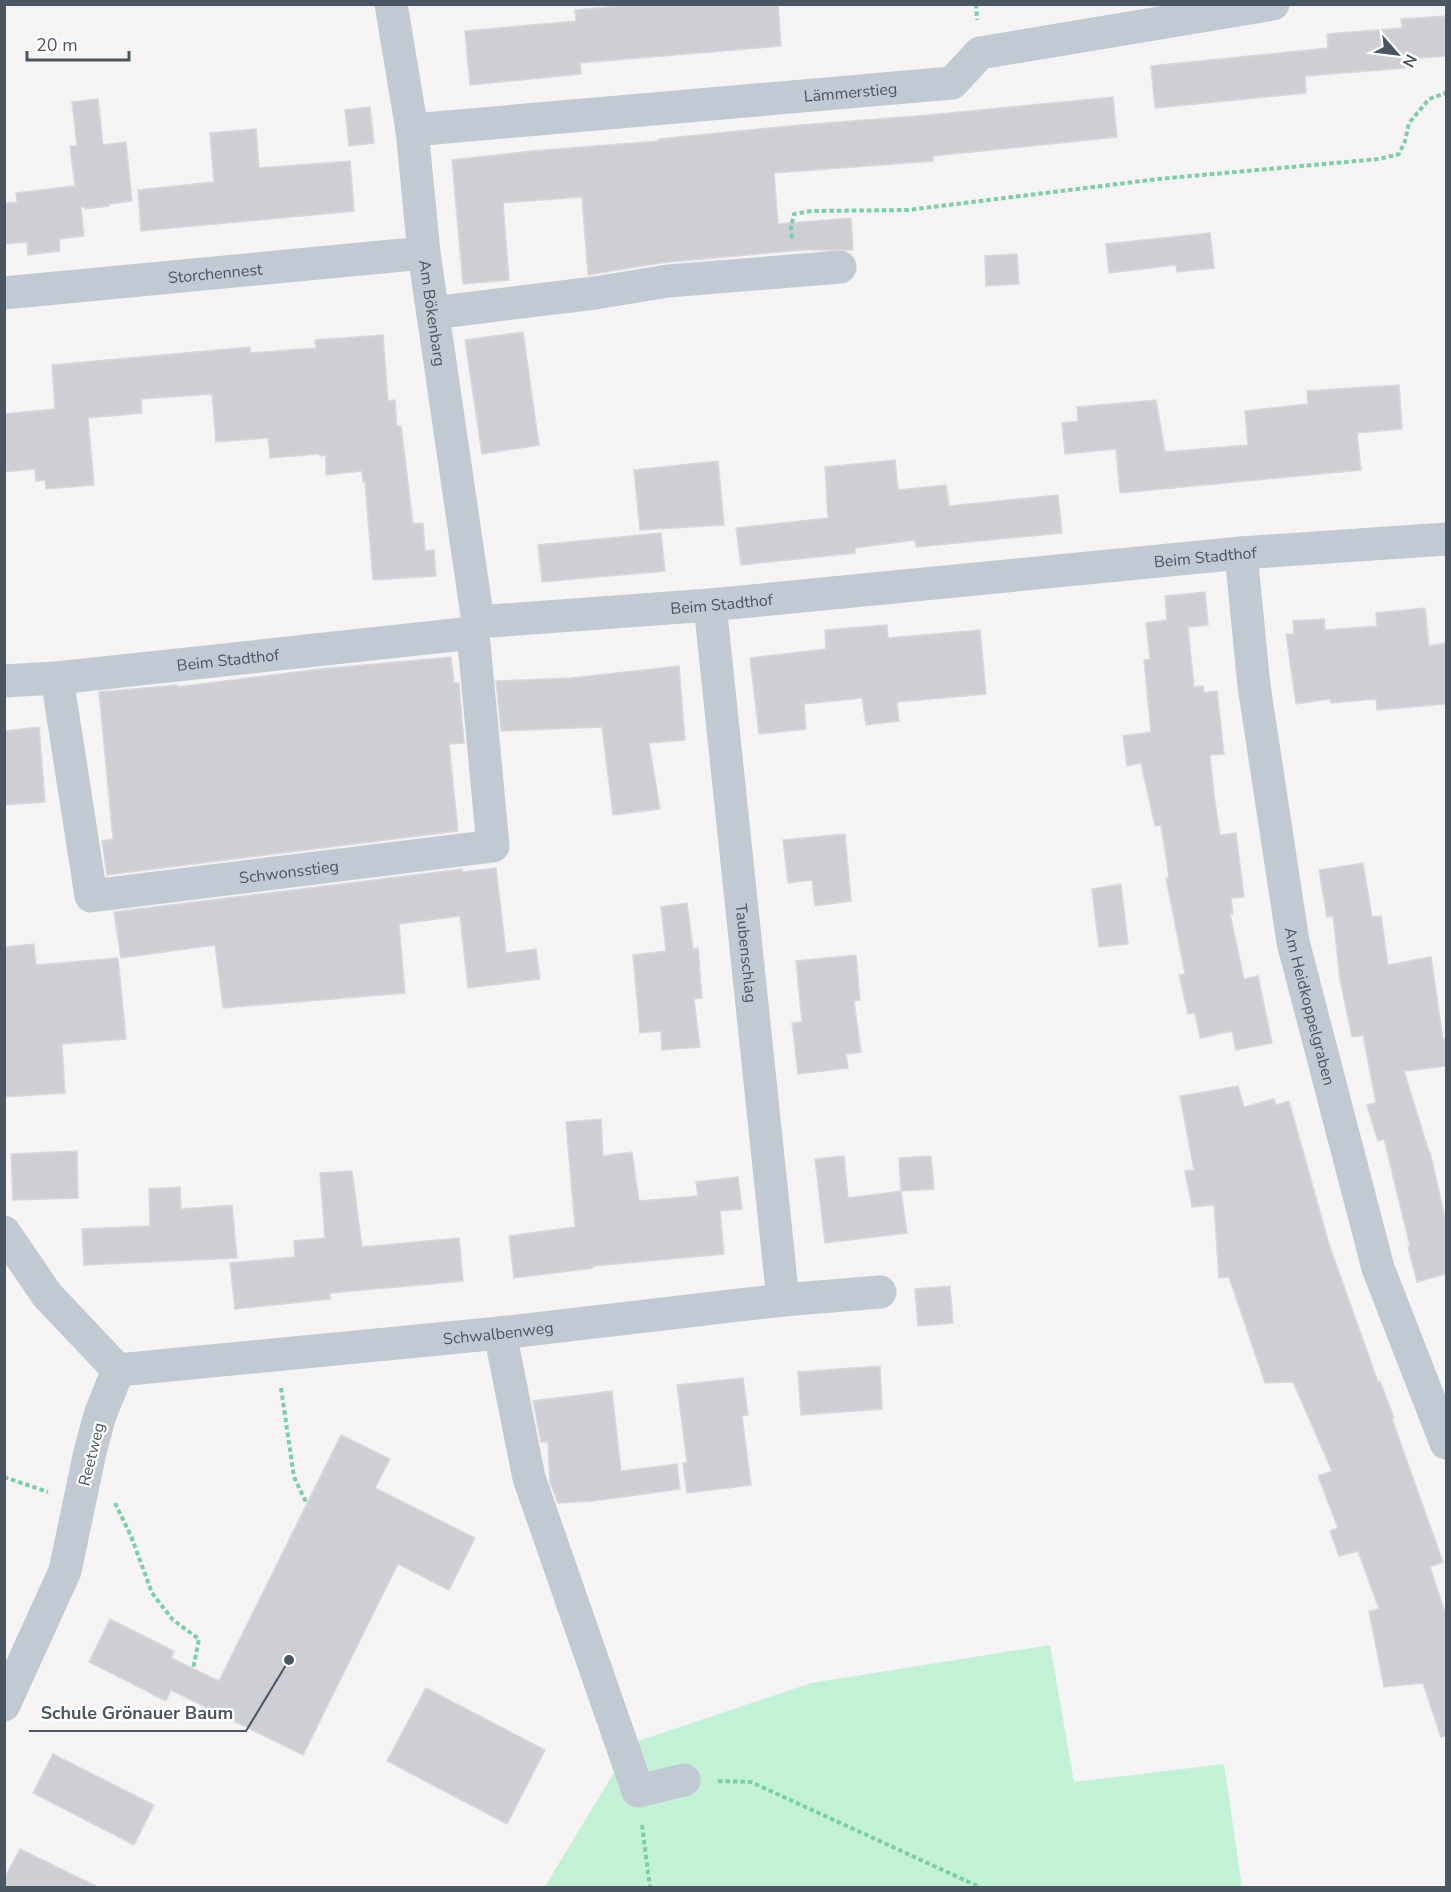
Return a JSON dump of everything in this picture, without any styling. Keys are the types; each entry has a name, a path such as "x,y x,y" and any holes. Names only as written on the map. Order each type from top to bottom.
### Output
{"street":[{"name":"Am Bökenbarg","path":"391,4 412,130 424,253 476,627"},
{"name":"Lämmerstieg","path":"412,130 952,82 980,53 1273,4"},
{"name":"Storchennest","path":"4,293 424,253"},
{"path":"433,313 595,293 668,281 840,267"},
{"name":"Beim Stadthof","path":"4,681 57,678 476,627 1241,554 1446,539"},
{"name":"Am Heidkoppelgraben","path":"1241,554 1254,686 1293,942 1378,1268 1446,1443"},
{"name":"Taubenschlag","path":"710,605 783,1300"},
{"name":"Schwonsstieg","path":"57,678 91,896 493,846 476,627"},
{"path":"4,1232 47,1294 118,1370"},
{"name":"Schwalbenweg","path":"118,1370 500,1333 783,1300 880,1292"},
{"path":"500,1333 529,1478 638,1791 684,1780"},
{"name":"Reetweg","path":"4,1705 65,1571 90,1452 100,1416 118,1370"}],"path":[{"path":"798,271 791,228 794,214 811,211 908,210 1158,178 1379,159 1399,154 1409,123 1429,99 1446,93"},
{"path":"276,1355 294,1477 307,1504"},
{"path":"90,1452 131,1536 152,1593 173,1620 199,1639 193,1669"},
{"path":"4,1477 80,1503"},
{"path":"684,1780 751,1782 982,1887"},
{"path":"638,1791 650,1887"}],"green space":[{"path":"1050,1645 1074,1782 1224,1764 1242,1887 544,1888 632,1743 811,1683"}],"building":[{"path":"641,4 778,4 781,46 580,63 581,74 470,85 465,31 576,21 575,10"},
{"path":"1446,16 1446,56 1405,59 1405,68 1305,76 1306,93 1155,108 1151,66 1328,48 1327,34 1402,28 1401,19"},
{"path":"1113,97 1117,137 933,156 933,161 774,173 778,224 851,218 853,250 802,250 660,263 588,275 582,197 503,203 509,280 463,284 452,160 659,141 659,139 800,125"},
{"path":"98,99 103,145 126,142 132,201 85,209 81,207 84,236 59,239 60,251 28,255 27,242 4,244 4,203 17,202 16,193 75,186 70,146 77,146 72,102"},
{"path":"370,107 374,143 349,146 345,110"},
{"path":"256,129 259,168 350,161 354,211 141,231 138,190 214,182 210,133"},
{"path":"1210,233 1214,268 1177,272 1176,265 1109,273 1106,244"},
{"path":"1017,254 1019,284 986,286 985,256"},
{"path":"523,332 539,445 482,454 465,340"},
{"path":"383,335 388,401 395,400 397,426 401,426 413,524 423,523 425,551 434,550 436,576 373,580 365,482 363,482 362,471 326,475 326,455 320,456 319,454 270,458 268,438 216,442 212,394 141,399 142,413 88,418 94,485 46,489 45,480 36,481 35,469 4,472 4,414 55,409 52,365 250,347 250,353 316,348 315,340"},
{"path":"1399,385 1402,429 1357,433 1361,470 1120,493 1116,449 1065,454 1062,423 1078,421 1077,407 1156,400 1165,452 1248,445 1245,411 1308,404 1307,391"},
{"path":"895,460 898,490 946,485 949,506 1058,495 1062,533 916,547 915,540 855,548 855,553 741,565 736,528 828,518 825,467"},
{"path":"718,461 724,525 640,530 634,470"},
{"path":"661,533 665,571 542,582 538,545"},
{"path":"1205,592 1208,625 1188,627 1194,687 1203,686 1204,693 1217,691 1224,754 1210,755 1214,795 1220,835 1236,833 1244,897 1231,898 1233,914 1230,914 1244,979 1258,976 1272,1043 1236,1050 1232,1031 1200,1038 1195,1013 1188,1014 1179,975 1185,974 1166,878 1169,877 1161,825 1155,826 1141,763 1127,766 1123,736 1151,732 1144,660 1150,659 1146,623 1167,620 1165,596"},
{"path":"1425,608 1429,646 1446,643 1446,704 1377,710 1376,699 1331,703 1330,699 1296,704 1286,634 1294,634 1293,621 1324,619 1325,630 1377,626 1376,613"},
{"path":"887,625 888,638 980,630 986,694 897,702 899,721 866,725 862,698 804,704 806,729 759,734 750,658 826,649 825,630"},
{"path":"451,657 454,683 459,683 464,743 449,744 458,831 107,875 102,841 113,839 99,692 177,685 178,687 320,669"},
{"path":"679,666 685,740 649,743 660,809 613,815 602,727 501,731 496,681 571,678"},
{"path":"39,727 45,802 4,805 4,731"},
{"path":"845,834 851,901 815,906 812,880 788,883 783,840"},
{"path":"1363,863 1372,917 1381,916 1388,965 1431,957 1443,1039 1446,1039 1446,1066 1404,1071 1430,1152 1446,1222 1446,1274 1417,1282 1384,1139 1378,1141 1367,1105 1376,1103 1363,1035 1352,1037 1340,979 1333,916 1327,917 1319,870"},
{"path":"496,868 506,953 536,949 540,979 468,988 460,916 399,924 405,993 223,1008 215,945 121,958 114,912 462,869 462,872"},
{"path":"1121,884 1128,944 1099,947 1092,889"},
{"path":"687,903 693,949 698,948 702,998 694,999 700,1047 662,1050 661,1031 640,1033 633,955 666,951 661,907"},
{"path":"34,944 36,965 118,958 126,1039 62,1044 65,1093 4,1097 4,947"},
{"path":"856,955 860,1000 854,1001 861,1052 846,1054 848,1068 798,1074 792,1023 802,1022 796,961"},
{"path":"1238,1086 1244,1107 1274,1099 1276,1105 1289,1101 1329,1244 1378,1382 1380,1381 1394,1418 1392,1419 1443,1562 1430,1567 1446,1615 1446,1736 1441,1737 1423,1683 1384,1687 1369,1611 1379,1609 1358,1551 1339,1556 1330,1531 1338,1528 1318,1476 1332,1471 1293,1382 1265,1383 1229,1277 1219,1278 1214,1205 1192,1207 1185,1171 1194,1170 1180,1096"},
{"path":"601,1119 603,1156 632,1152 639,1201 698,1196 696,1182 738,1177 742,1209 720,1211 724,1254 593,1266 593,1268 514,1278 509,1236 575,1227 566,1122"},
{"path":"77,1151 78,1198 13,1200 11,1154"},
{"path":"844,1156 848,1198 901,1191 907,1233 825,1243 815,1159"},
{"path":"931,1156 934,1189 901,1191 899,1158"},
{"path":"352,1171 362,1247 459,1238 463,1281 330,1293 330,1299 235,1309 230,1263 295,1257 294,1241 325,1238 320,1173"},
{"path":"180,1187 181,1209 232,1205 237,1258 84,1265 82,1229 150,1226 149,1189"},
{"path":"950,1286 953,1323 918,1326 915,1289"},
{"path":"880,1366 882,1409 801,1415 798,1372"},
{"path":"743,1378 748,1415 742,1416 751,1485 687,1493 683,1463 687,1463 677,1385"},
{"path":"612,1391 621,1471 677,1464 680,1489 593,1501 558,1503 550,1482 548,1442 541,1442 533,1401"},
{"path":"341,1435 390,1459 375,1488 475,1538 449,1590 398,1564 303,1755 171,1690 166,1701 89,1662 110,1619 174,1651 171,1658 219,1681"},
{"path":"426,1688 545,1750 507,1824 387,1761"},
{"path":"53,1754 154,1805 134,1845 33,1793"},
{"path":"20,1849 98,1887 4,1887 4,1879"}],"place":[{"name":"Schule Grönauer Baum","path":"289,1660"}]}
